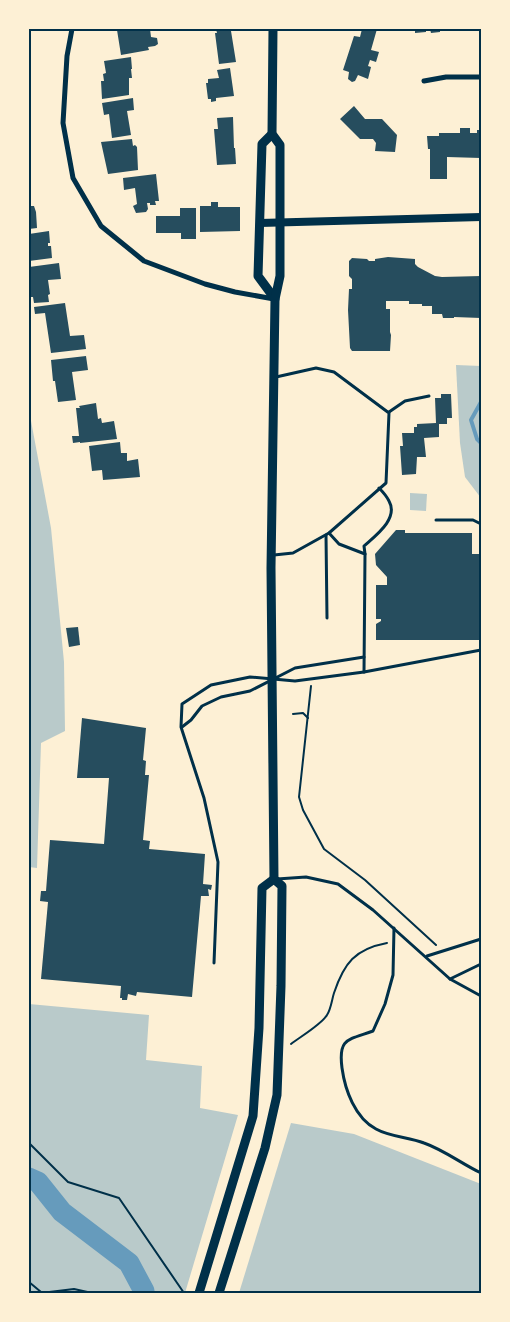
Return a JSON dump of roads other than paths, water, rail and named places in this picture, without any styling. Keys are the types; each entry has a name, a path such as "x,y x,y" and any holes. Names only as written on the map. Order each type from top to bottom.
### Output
{"main road":[{"path":"219,1293 265,1148 277,1095 282,886 274,879 271,556 275,299 280,276 280,145 272,134 272,29"},
{"path":"272,134 262,144 258,276 275,299"},
{"path":"200,1293 253,1116 259,1028 262,888 274,879"}],"street":[{"path":"72,29 67,56 63,123 74,178 101,226 144,261 205,284 235,292 275,299"},
{"path":"424,80 481,77"},
{"path":"260,223 481,218"}],"lane":[{"path":"273,378 316,368 334,372 388,413"},
{"path":"388,413 405,401 429,396"},
{"path":"271,556 293,553 327,534 386,483 388,413"},
{"path":"364,672 364,546 388,524 390,516 390,502 379,488"},
{"path":"436,520 473,520 481,524"},
{"path":"327,534 339,544 365,554"},
{"path":"327,534 328,618"},
{"path":"214,963 218,862 204,798 181,727 182,704 211,685 250,677 295,681 364,672 481,650"},
{"path":"181,727 191,720 202,706 221,696 250,691 295,668 364,656"},
{"path":"274,879 306,877 338,884 373,910 450,979 481,996"},
{"path":"394,928 393,975 385,1004 373,1031 349,1040 342,1046 340,1054 344,1080 357,1111 364,1121 377,1130 425,1143 481,1173"},
{"path":"427,957 481,939"},
{"path":"450,979 481,964"}],"waterway":[{"path":"481,402 471,420 477,439 481,443"},
{"path":"29,1178 38,1182 62,1212 129,1263 144,1291 143,1293"}]}
